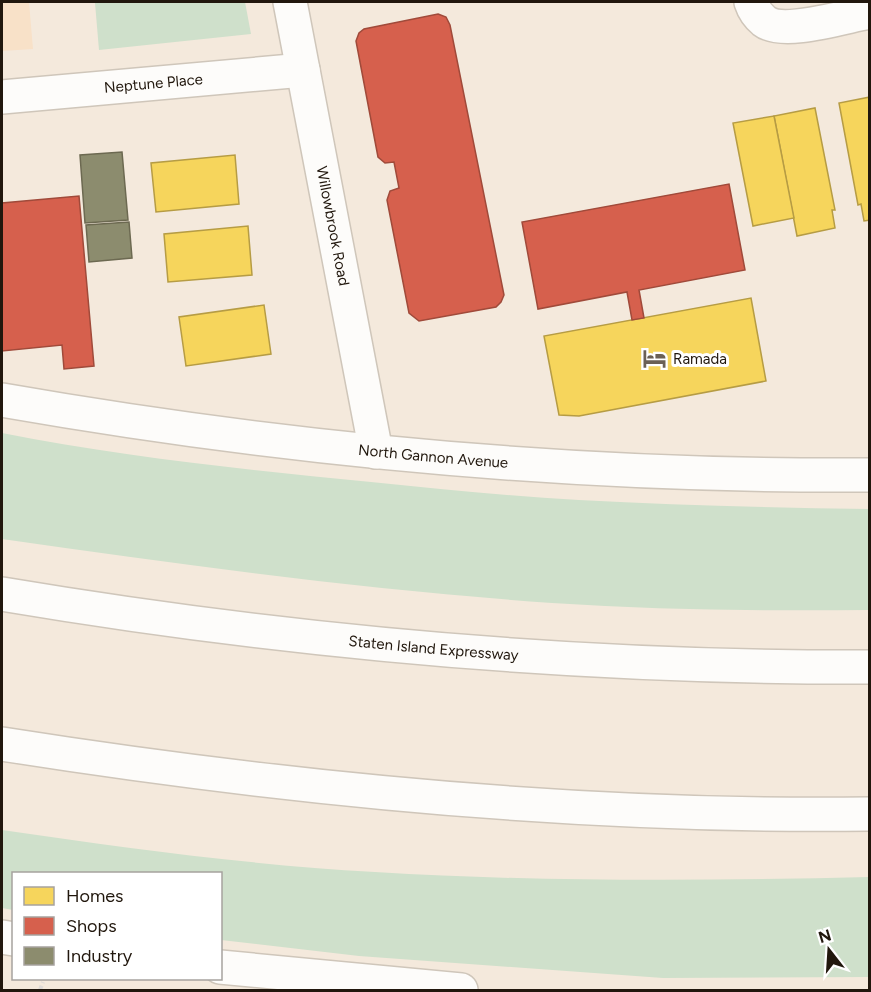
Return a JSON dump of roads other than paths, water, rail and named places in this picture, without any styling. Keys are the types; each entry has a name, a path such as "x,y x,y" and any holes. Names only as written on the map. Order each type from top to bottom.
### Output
{"main road":[{"name":"Willowbrook Road","path":"290,2 376,452"},
{"path":"758,12 780,27 870,12"},
{"name":"Neptune Place","path":"2,97 303,70"},
{"name":"North Gannon Avenue","path":"2,400 172,428 464,460 676,473 870,475"},
{"name":"Staten Island Expressway","path":"2,594 140,616 377,644 669,663 782,668 870,667"},
{"path":"2,744 193,772 399,796 615,809 870,814"},
{"path":"222,967 461,990"}],"place":[{"name":"Ramada","path":"655,359"}]}
